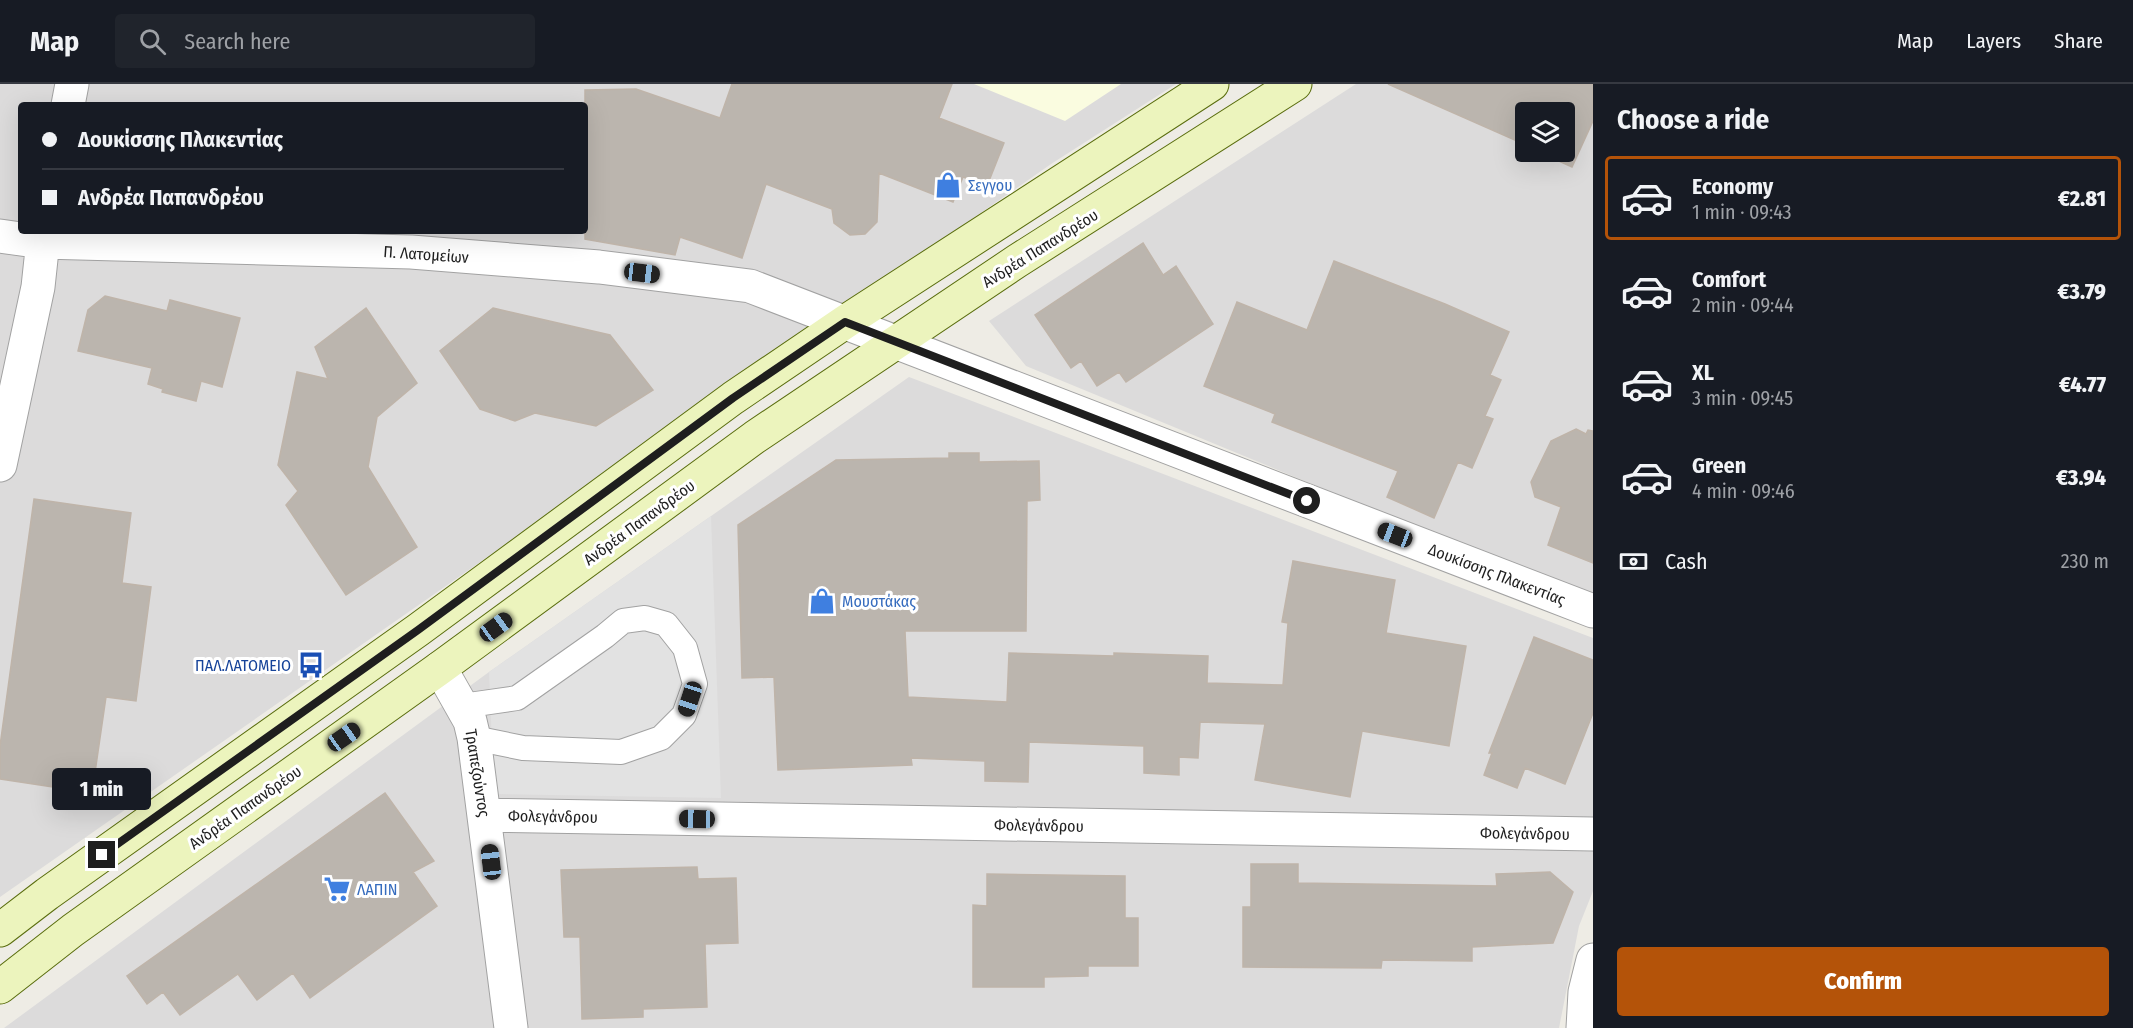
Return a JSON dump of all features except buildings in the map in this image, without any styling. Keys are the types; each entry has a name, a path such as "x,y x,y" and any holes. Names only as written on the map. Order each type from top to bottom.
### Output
{"main road":[{"path":"0,930 46,894 418,630 733,398 845,322 1212,84"},
{"name":"Ανδρέα Παπανδρέου","path":"0,987 73,930 440,668 755,437 1017,261 1295,84"}],"street":[{"path":"69,102 72,84"},
{"name":"Π. Λατομείων","path":"0,236 411,252 599,267 750,286 897,341"},
{"path":"0,465 38,287 43,237"},
{"name":"Δουκίσσης Πλακεντίας","path":"897,341 1593,611"},
{"name":"Τραπεζούντος","path":"440,668 470,721 474,738 511,1028"},
{"name":"Φολεγάνδρου","path":"485,815 1593,834"},
{"path":"1582,1028 1585,992 1593,960"}],"lane":[{"path":"462,706 517,698 605,636 622,621 645,618 666,624 686,648 694,684 684,715 661,738 621,752 524,748 474,738"}],"shaded area":[{"path":"0,84 1176,84 1051,164 0,897"},
{"path":"974,84 1121,84 1065,121"},
{"path":"1356,84 1593,84 1593,600 1026,366 989,321"},
{"path":"909,377 1593,638 1593,891 1579,926 1559,1028 4,1028 489,672"},
{"path":"711,516 721,798 494,794 489,672"}],"place":[{"name":"Σεγγου","path":"948,185"},
{"name":"Μουστάκας","path":"822,601"},
{"name":"ΠΑΛ.ΛΑΤΟΜΕΙΟ","path":"311,665"},
{"name":"ΛΑΠΙΝ","path":"337,889"}],"route":[{"path":"102,855 418,630 733,398 845,322 1307,501"}]}
